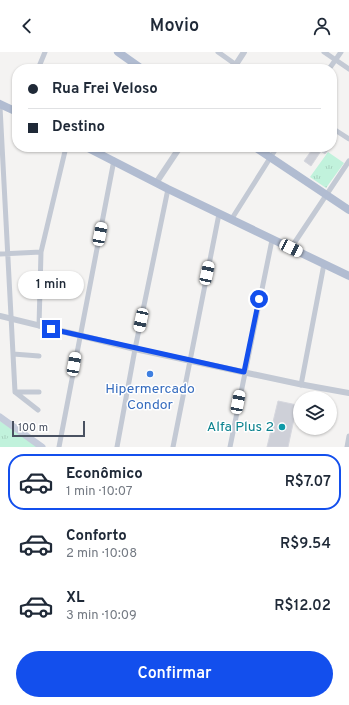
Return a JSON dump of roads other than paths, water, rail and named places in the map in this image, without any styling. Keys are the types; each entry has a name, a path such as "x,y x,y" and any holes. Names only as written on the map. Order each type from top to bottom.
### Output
{"main road":[{"path":"118,52 135,64"},
{"path":"0,104 12,110"},
{"path":"97,152 231,220 349,276"},
{"path":"262,152 349,210"},
{"path":"0,417 42,447"}],"street":[{"path":"40,64 45,52"},
{"path":"218,52 231,64"},
{"path":"236,64 244,52"},
{"path":"324,52 349,69"},
{"path":"333,64 341,52"},
{"path":"0,107 15,392 38,410"},
{"path":"337,131 349,139"},
{"path":"39,326 41,252 65,152"},
{"path":"156,183 177,152"},
{"path":"231,220 274,152"},
{"path":"60,447 114,160"},
{"path":"291,248 349,161"},
{"path":"117,447 135,349 168,189"},
{"path":"173,447 219,214"},
{"path":"230,447 272,240"},
{"path":"0,254 41,252"},
{"path":"301,385 324,264"},
{"path":"0,316 80,337 301,385 349,393"},
{"path":"13,354 40,356"},
{"path":"15,392 39,392"},
{"path":"347,447 349,436"}],"place":[{"name":"Hipermercado Condor","path":"150,374"},
{"name":"Alfa Plus 2","path":"282,427"}]}
